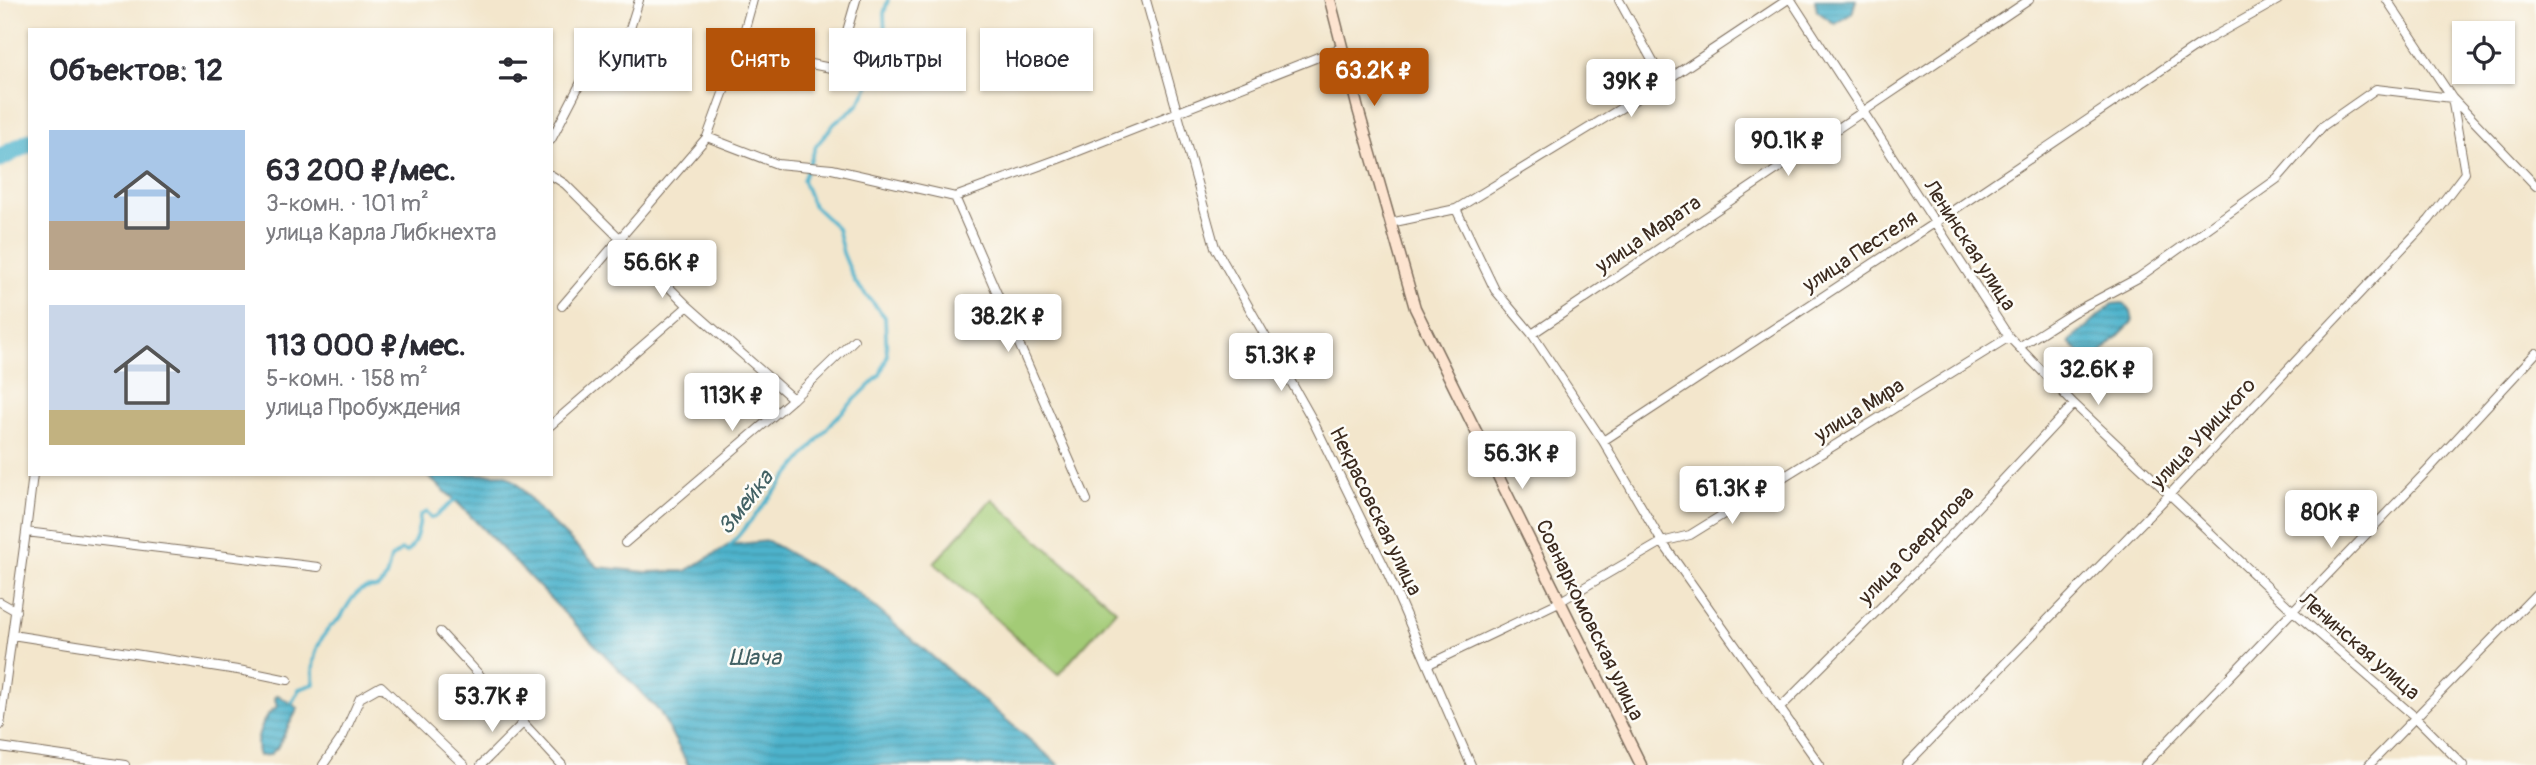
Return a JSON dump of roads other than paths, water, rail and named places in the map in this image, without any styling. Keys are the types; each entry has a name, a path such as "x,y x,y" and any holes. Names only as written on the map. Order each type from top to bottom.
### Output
{"street":[{"path":"553,136 593,59 626,38 639,0"},
{"path":"745,28 753,0"},
{"path":"815,65 836,69 856,0"},
{"name":"Некрасовская улица","path":"1146,0 1215,247 1312,419 1388,574 1471,765"},
{"name":"Совнаркомовская улица","path":"1330,0 1341,48 1415,308 1641,765"},
{"path":"1619,0 1664,82"},
{"path":"1390,223 1455,209 1664,82 1789,0"},
{"name":"Ленинская улица","path":"1789,0 2009,337 2074,404 2293,611 2415,717 2463,765"},
{"name":"улица Марата","path":"1532,334 2029,0"},
{"name":"улица Пестеля","path":"1603,441 2200,44 2278,0"},
{"path":"2386,0 2452,98 2536,186"},
{"path":"707,138 784,165 832,169 954,197 1341,48"},
{"path":"2019,348 2074,312 2138,278 2277,178 2323,125 2376,89 2452,98"},
{"path":"562,306 707,138 724,91"},
{"name":"улица Урицкого","path":"1906,765 2170,494 2429,220 2465,173 2452,98"},
{"path":"553,176 565,184 688,306 793,399"},
{"path":"954,197 1087,500"},
{"path":"1455,209 1495,290 1532,334 1603,441 1662,542 1820,765"},
{"path":"553,423 688,306"},
{"name":"улица Мира","path":"1429,664 1559,602 1662,542 1690,535 2009,337"},
{"path":"625,543 793,399 854,340"},
{"path":"2145,765 2536,353"},
{"name":"улица Свердлова","path":"1781,707 1926,562 2074,404"},
{"path":"0,725 33,476"},
{"path":"26,532 318,567"},
{"path":"2369,765 2536,594"},
{"path":"0,602 16,611"},
{"path":"440,632 562,765"},
{"path":"12,635 205,664 288,680"},
{"path":"323,765 342,736 360,698 381,686 464,765"},
{"path":"481,765 523,723"},
{"path":"0,747 125,765"}],"water":[{"path":"1815,0 1856,0 1852,13 1835,24 1817,11"},
{"path":"2123,303 2131,312 2133,321 2093,361 2088,362 2069,342 2112,304"},
{"name":"Шача","path":"427,476 507,476 516,482 546,517 598,567 646,572 686,571 729,545 768,541 857,592 1059,765 688,765 660,712 455,500"},
{"path":"278,695 298,708 277,748 269,755 259,756 257,743 260,729 267,716 277,707 275,698"}],"waterway":[{"name":"Змейка","path":"729,547 834,420 880,375 887,357 885,317 855,282 843,253 837,228 813,205 803,180 816,146 835,123 858,105 878,68 885,37 884,13 888,0"},
{"name":"Шача","path":"0,158 28,143"},
{"path":"292,703 299,689 314,684 313,668 318,647 325,633 341,617 352,599 360,591 377,588 384,581 391,558 401,550 407,552 413,544 420,515 427,512 431,518 436,516 455,500"}]}
